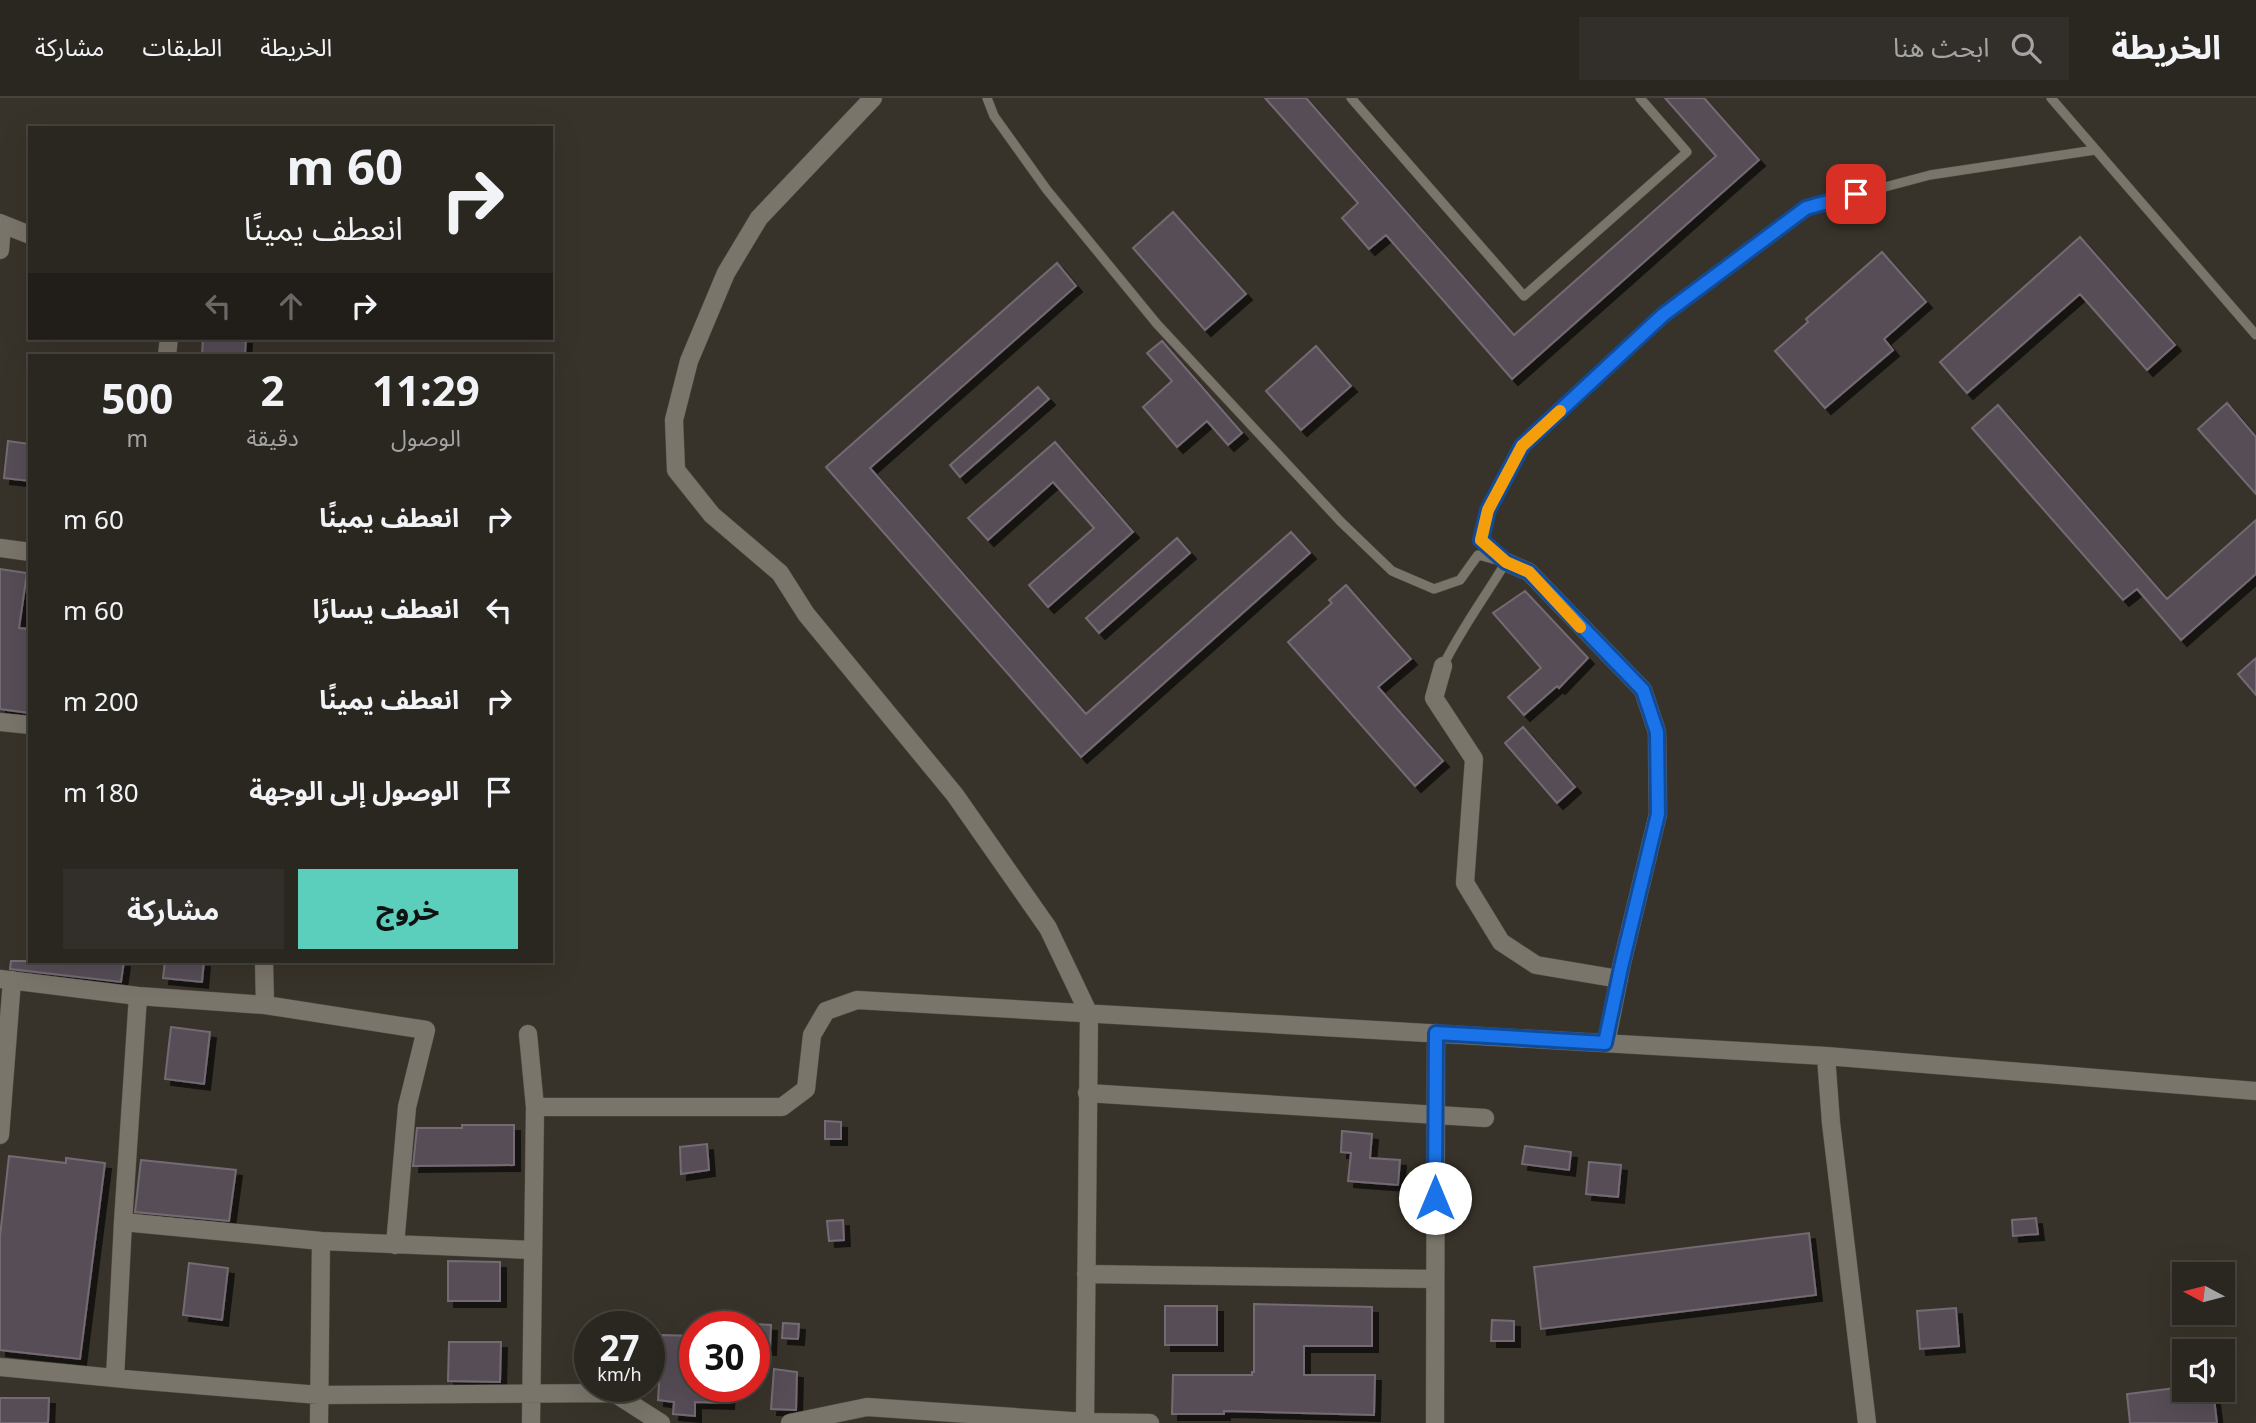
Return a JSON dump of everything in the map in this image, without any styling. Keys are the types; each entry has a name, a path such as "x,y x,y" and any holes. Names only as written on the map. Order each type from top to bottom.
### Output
{"street":[{"path":"873,98 759,218 726,273 689,361 674,420 676,470 712,515 780,573 806,614 955,795 1048,928 1089,1014 1085,1422"},
{"path":"0,250 1,223 28,234"},
{"path":"0,548 28,552"},
{"path":"1506,562 1529,572 1643,690 1657,732 1658,814 1605,1043"},
{"path":"1443,666 1434,698 1474,759 1465,883 1501,942 1536,965 1619,979"},
{"path":"0,722 28,725"},
{"path":"264,963 265,1005"},
{"path":"0,1135 6,980 138,996 265,1005 426,1030 407,1107 395,1244"},
{"path":"115,1378 138,996"},
{"path":"535,1107 782,1107 806,1089 812,1035 826,1011 857,1000 1826,1055 2256,1091"},
{"path":"1435,1423 1436,1033"},
{"path":"528,1034 535,1107 531,1423"},
{"path":"1826,1055 1831,1123 1867,1423"},
{"path":"1087,1094 1485,1118"},
{"path":"123,1222 321,1241 532,1250"},
{"path":"319,1423 321,1241"},
{"path":"1086,1274 1435,1279"},
{"path":"0,1367 319,1395 614,1392 662,1423"},
{"path":"790,1423 867,1407 1085,1422 1150,1423"}],"lane":[{"path":"987,98 994,116 1047,190 1157,324 1340,522 1392,571 1434,589 1460,580 1478,555 1506,562"},
{"path":"1351,98 1524,296 1687,152 1640,98"},
{"path":"2050,98 2256,335"},
{"path":"1506,562 1481,540 1488,510 1522,446 1663,315 1806,208 1930,175 2095,150"},
{"path":"1443,666 1461,630 1483,601 1506,562"}],"building":[{"path":"1265,98 1306,98 1514,335 1716,156 1665,98 1704,98 1759,160 1512,379 1386,235 1369,249 1342,218 1358,203"},
{"path":"1173,212 1246,294 1205,330 1133,248"},
{"path":"2080,237 2175,345 2147,370 2080,294 1967,393 1940,362"},
{"path":"1882,252 1926,302 1884,339 1893,350 1825,408 1775,351 1808,322 1806,319"},
{"path":"1057,263 1076,286 870,468 1086,714 1291,532 1310,553 1081,757 826,467"},
{"path":"203,340 246,340 245,354 202,354"},
{"path":"1162,341 1242,433 1228,445 1207,421 1177,447 1143,407 1172,381 1147,353"},
{"path":"1316,346 1351,386 1301,430 1266,391"},
{"path":"1038,387 1049,399 960,477 950,465"},
{"path":"2227,403 2256,437 2256,494 2198,429"},
{"path":"1998,405 2167,599 2256,520 2256,574 2181,640 2137,589 2123,600 1972,428"},
{"path":"8,441 28,444 28,481 4,478"},
{"path":"1055,442 1133,532 1048,607 1029,585 1094,528 1053,482 988,540 968,518"},
{"path":"1177,538 1190,553 1099,633 1086,618"},
{"path":"0,569 27,573 19,628 28,629 28,713 0,709"},
{"path":"1346,585 1411,659 1378,687 1443,761 1415,786 1288,642 1332,603 1329,600"},
{"path":"1525,591 1588,658 1559,688 1557,686 1524,715 1508,697 1541,668 1493,613"},
{"path":"2256,658 2256,695 2238,674"},
{"path":"1523,727 1575,787 1557,803 1505,743"},
{"path":"11,961 124,963 121,982 10,969"},
{"path":"165,963 204,963 202,982 163,978"},
{"path":"171,1027 210,1032 204,1084 165,1079"},
{"path":"825,1121 841,1122 841,1139 825,1139"},
{"path":"462,1125 514,1125 514,1165 413,1166 417,1128 462,1128"},
{"path":"1342,1131 1372,1134 1370,1158 1400,1160 1398,1185 1348,1181 1351,1153 1341,1152"},
{"path":"707,1144 709,1170 681,1174 680,1147"},
{"path":"1525,1146 1571,1152 1569,1170 1522,1164"},
{"path":"9,1156 66,1163 66,1158 105,1163 80,1359 0,1350 0,1236"},
{"path":"141,1160 236,1170 229,1221 135,1212"},
{"path":"1589,1162 1621,1165 1618,1197 1586,1194"},
{"path":"2036,1218 2038,1234 2013,1236 2012,1220"},
{"path":"843,1220 844,1240 829,1241 827,1221"},
{"path":"1809,1233 1816,1295 1541,1329 1534,1267"},
{"path":"448,1261 500,1262 500,1301 448,1301"},
{"path":"189,1263 228,1268 222,1320 183,1315"},
{"path":"1254,1304 1372,1307 1372,1346 1304,1346 1304,1375 1375,1375 1374,1415 1224,1411 1224,1414 1172,1414 1173,1375 1252,1375"},
{"path":"1165,1306 1217,1306 1217,1345 1165,1345"},
{"path":"1956,1308 1959,1346 1920,1349 1917,1311"},
{"path":"1492,1320 1514,1321 1514,1341 1491,1341"},
{"path":"783,1323 799,1324 798,1339 782,1338"},
{"path":"665,1335 679,1336 679,1402 695,1402 695,1416 673,1414 674,1402 665,1401"},
{"path":"449,1342 501,1342 500,1382 448,1381"},
{"path":"774,1369 797,1372 796,1410 771,1409"},
{"path":"2172,1388 2172,1402 2214,1402 2217,1423 2130,1423 2127,1394"},
{"path":"0,1398 49,1398 48,1423 0,1423"}],"slow traffic":[{"path":"1560,411 1522,446 1488,510 1481,540 1506,562 1529,572 1580,627"}],"route":[{"path":"1435,1198 1436,1033 1605,1043 1658,814 1657,732 1643,690 1529,572 1506,562 1481,540 1488,510 1522,446 1663,315 1806,208 1856,194"}]}
